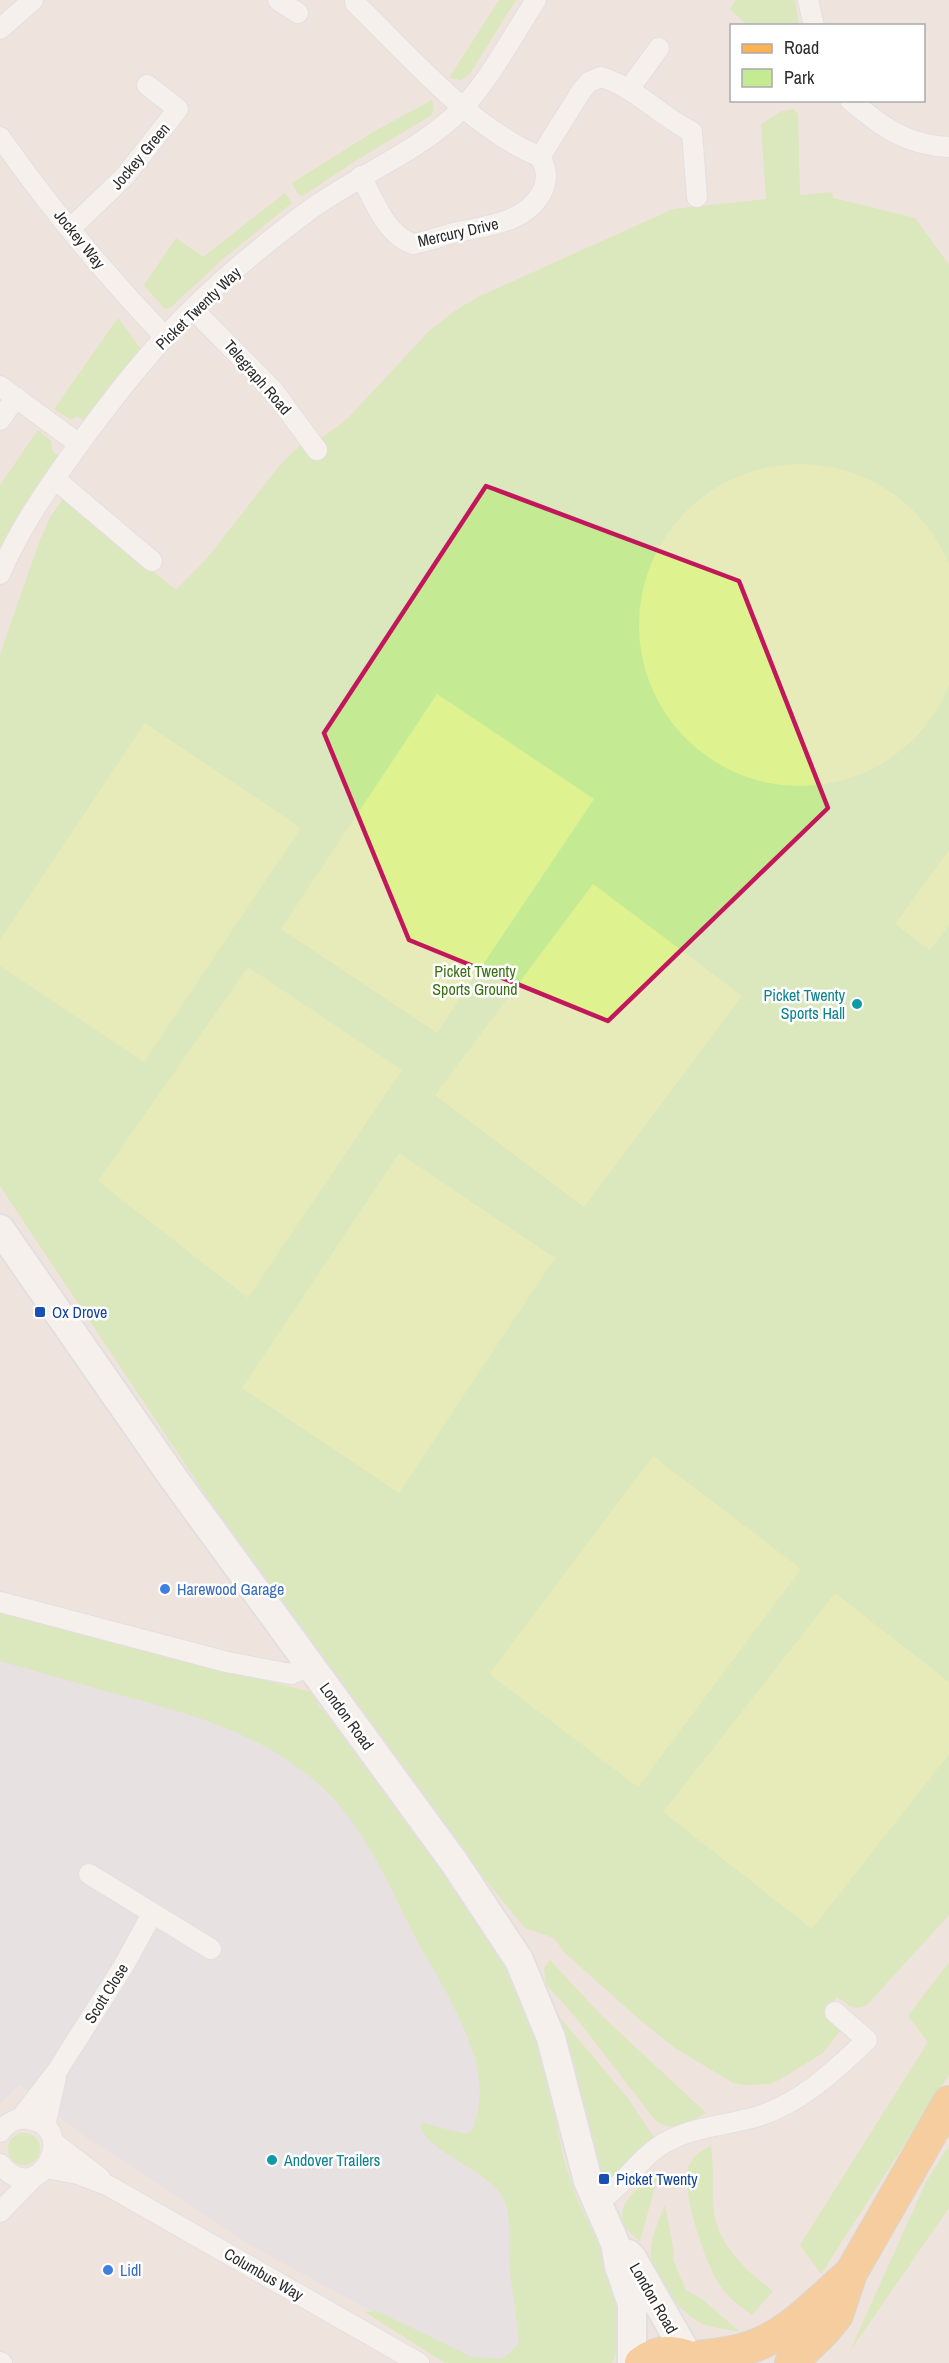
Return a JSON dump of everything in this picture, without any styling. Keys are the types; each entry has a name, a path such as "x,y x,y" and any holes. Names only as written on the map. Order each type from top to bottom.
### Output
{"main road":[{"name":"London Road","path":"0,1229 174,1479 454,1862 519,1960 550,2038 575,2134 597,2203 615,2243 619,2266 632,2304 632,2363"},
{"path":"791,2363 837,2315 850,2272 949,2102"},
{"name":"London Road","path":"615,2243 632,2258 693,2359"},
{"path":"641,2363 654,2355 665,2353 693,2359 738,2351 778,2335 806,2313 850,2272"}],"street":[{"path":"0,29 33,0"},
{"path":"278,0 297,14"},
{"name":"Picket Twenty Way","path":"0,574 17,537 79,444 165,337 220,284 304,213 422,140 453,117 477,89 536,0"},
{"path":"808,0 813,24"},
{"path":"355,3 491,131 540,158 589,82 601,77 629,89 675,123 692,132 697,197"},
{"path":"629,89 659,48"},
{"name":"Jockey Green","path":"71,228 125,176 178,109 147,85"},
{"path":"853,102 895,134 916,143 949,147"},
{"name":"Jockey Way","path":"0,137 71,228 165,337"},
{"name":"Mercury Drive","path":"361,176 394,232 405,241 413,243 481,229 524,212 532,206 544,187 546,167 540,158"},
{"name":"Telegraph Road","path":"193,309 273,390 317,450"},
{"path":"0,420 8,392 79,444"},
{"path":"55,479 152,561"},
{"path":"0,1602 227,1662 291,1674 309,1666"},
{"path":"89,1874 212,1948"},
{"name":"Scott Close","path":"7,2125 57,2072 123,1967 152,1914"},
{"path":"597,2203 617,2188 653,2152 670,2140 687,2133 771,2112 802,2096 818,2084 867,2040 835,2012"},
{"name":"Scott Close","path":"40,2172 54,2151 49,2134 57,2072"},
{"name":"Columbus Way","path":"7,2125 33,2120 109,2186"},
{"path":"0,2212 40,2172"},
{"name":"Columbus Way","path":"1,2174 15,2176 40,2172 78,2174 109,2186 419,2363"}],"highlighted area":[{"path":"486,486 739,581 828,808 608,1021 409,940 324,733"}],"shaded area":[{"path":"0,1642 317,1724 544,2134 524,2363 472,2363 428,2342 250,2245 78,2132 20,2085 0,2104"}],"green space":[{"path":"499,0 516,0 469,75 461,80 449,78"},
{"path":"736,0 795,0 799,24 746,24 730,9"},
{"path":"432,100 434,110 430,116 302,196 297,193 292,183 373,132"},
{"name":"Picket Twenty Sports Ground","path":"793,109 798,114 800,195 832,192 833,198 915,218 949,265 949,1915 867,2005 854,2007 837,1997 825,2012 841,2030 823,2053 770,2084 748,2085 733,2083 675,2048 564,1952 554,1938 525,1928 452,1839 239,1545 0,1186 0,654 40,540 51,516 63,498 176,590 208,557 280,465 300,445 323,437 347,419 429,331 453,312 478,297 673,209 766,199 761,124 782,111"},
{"path":"285,193 292,203 224,258 171,307 165,309 144,285 176,238 203,257"},
{"path":"118,318 141,349 83,420 78,416 71,420 54,409"},
{"path":"38,430 51,441 52,451 59,456 23,508 0,549 0,485"},
{"path":"784,465 816,465 847,471 876,483 902,501 924,523 942,549 950,569 950,681 942,701 924,727 902,749 876,767 847,779 816,785 784,785 753,779 724,767 698,749 676,727 658,701 646,672 640,641 640,609 646,578 658,549 676,523 698,501 724,483 753,471"},
{"path":"437,694 594,799 437,1033 281,929"},
{"path":"145,723 301,828 144,1062 0,966 0,940"},
{"path":"949,850 949,925 930,950 895,924"},
{"path":"593,884 742,996 584,1207 435,1095"},
{"path":"248,967 402,1070 248,1298 98,1181"},
{"path":"399,1153 555,1258 399,1493 242,1388"},
{"path":"653,1456 801,1569 638,1787 489,1674"},
{"path":"835,1593 949,1682 949,1754 812,1929 663,1812"},
{"path":"0,1610 318,1694 318,1706 333,1718 442,1862 512,1974 543,2059 564,2160 577,2199 609,2266 617,2294 619,2324 617,2350 612,2363 445,2363 365,2312 377,2311 472,2357 500,2359 509,2354 519,2343 511,2278 508,2212 502,2196 483,2177 434,2144 425,2135 420,2125 422,2123 465,2134 472,2131 476,2118 480,2086 477,2066 463,2026 453,2006 364,1838 338,1804 315,1781 262,1744 202,1719 0,1661"},
{"path":"550,1960 600,2014 706,2113 687,2123 674,2126 661,2124 655,2120 577,2019 546,1984 544,1968"},
{"path":"949,1962 949,2075 821,2274 800,2245 928,2042 908,2016"},
{"path":"556,2013 627,2097 653,2136 653,2140 612,2179 599,2176"},
{"path":"24,2133 35,2138 40,2149 35,2160 24,2165 13,2160 8,2149 13,2138"},
{"path":"711,2146 714,2211 721,2235 735,2257 773,2291 752,2315 728,2295 715,2277 702,2247 691,2210 688,2168 697,2154"},
{"path":"949,2146 949,2208 850,2351 927,2180"},
{"path":"655,2171 658,2176 640,2241 623,2222 622,2213 631,2196"},
{"path":"665,2205 674,2253 673,2260 686,2290 702,2299 740,2332 703,2324 686,2313 662,2285 652,2264 651,2249 655,2229"}],"place":[{"name":"Picket Twenty Sports Hall","path":"857,1004"},
{"name":"Ox Drove","path":"40,1312"},
{"name":"Harewood Garage","path":"165,1589"},
{"name":"Andover Trailers","path":"272,2160"},
{"name":"Picket Twenty","path":"604,2179"},
{"name":"Lidl","path":"108,2270"}]}
